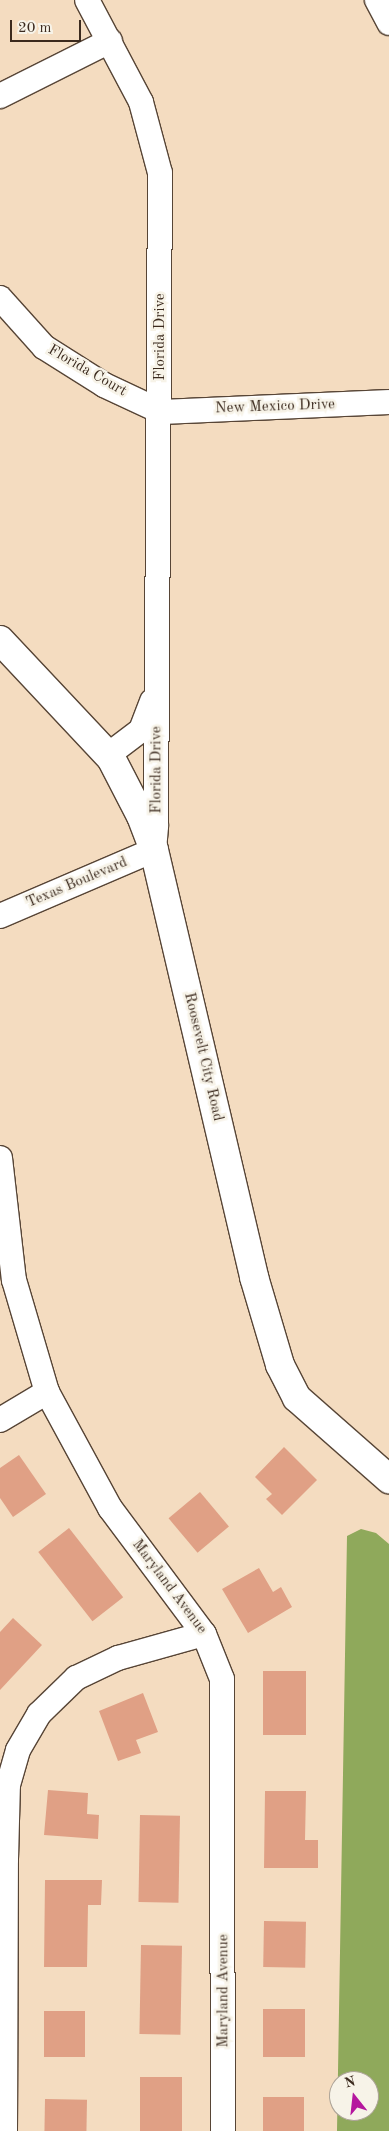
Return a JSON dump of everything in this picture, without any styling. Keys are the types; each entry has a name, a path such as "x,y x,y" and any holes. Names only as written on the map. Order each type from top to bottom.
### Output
{"street":[{"name":"Florida Drive","path":"87,0 141,102 160,173 162,412 155,689 158,782 154,850"},
{"path":"378,0 389,23"},
{"path":"0,96 110,41"},
{"name":"Florida Court","path":"0,298 44,347 104,385 162,412"},
{"name":"New Mexico Drive","path":"162,412 389,402"},
{"name":"Roosevelt City Road","path":"0,640 108,755 154,850 252,1268 280,1365 297,1398 389,1479"},
{"name":"Florida Drive","path":"108,755 141,730 155,689"},
{"name":"Texas Boulevard","path":"0,916 154,850"},
{"name":"Maryland Avenue","path":"0,1158 14,1280 47,1392 114,1514 204,1634 218,1662 224,1702 223,2131"},
{"path":"0,1420 47,1392"},
{"path":"5,2131 2,2056 8,1784 26,1732 56,1696 93,1669 204,1634"}],"green space":[{"path":"361,1529 376,1533 389,1544 389,2131 337,2131 337,2121 379,2121 379,2071 338,2071 347,1536"}],"building":[{"path":"284,1447 317,1480 282,1515 266,1499 272,1494 255,1477"},
{"path":"19,1455 46,1494 13,1517 0,1498 0,1468"},
{"path":"200,1492 229,1526 198,1553 169,1518"},
{"path":"69,1528 123,1597 92,1621 38,1552"},
{"path":"259,1568 273,1592 281,1587 292,1607 248,1633 222,1589"},
{"path":"13,1618 42,1645 0,1690 0,1632"},
{"path":"263,1671 306,1671 306,1735 263,1735"},
{"path":"143,1693 158,1732 136,1740 141,1753 118,1761 99,1711"},
{"path":"48,1790 88,1793 87,1814 99,1815 98,1839 44,1835"},
{"path":"265,1791 306,1791 305,1840 318,1840 318,1868 264,1868"},
{"path":"140,1815 180,1816 178,1903 138,1902"},
{"path":"45,1880 102,1880 101,1905 88,1905 87,1967 44,1967"},
{"path":"264,1921 306,1922 305,1968 263,1967"},
{"path":"141,1945 182,1946 180,2035 139,2034"},
{"path":"263,2009 305,2009 305,2057 263,2057"},
{"path":"44,2011 85,2011 85,2057 44,2057"},
{"path":"140,2077 182,2077 182,2131 140,2131"},
{"path":"263,2097 304,2097 304,2131 263,2131"},
{"path":"45,2099 87,2100 86,2131 44,2131"}]}
